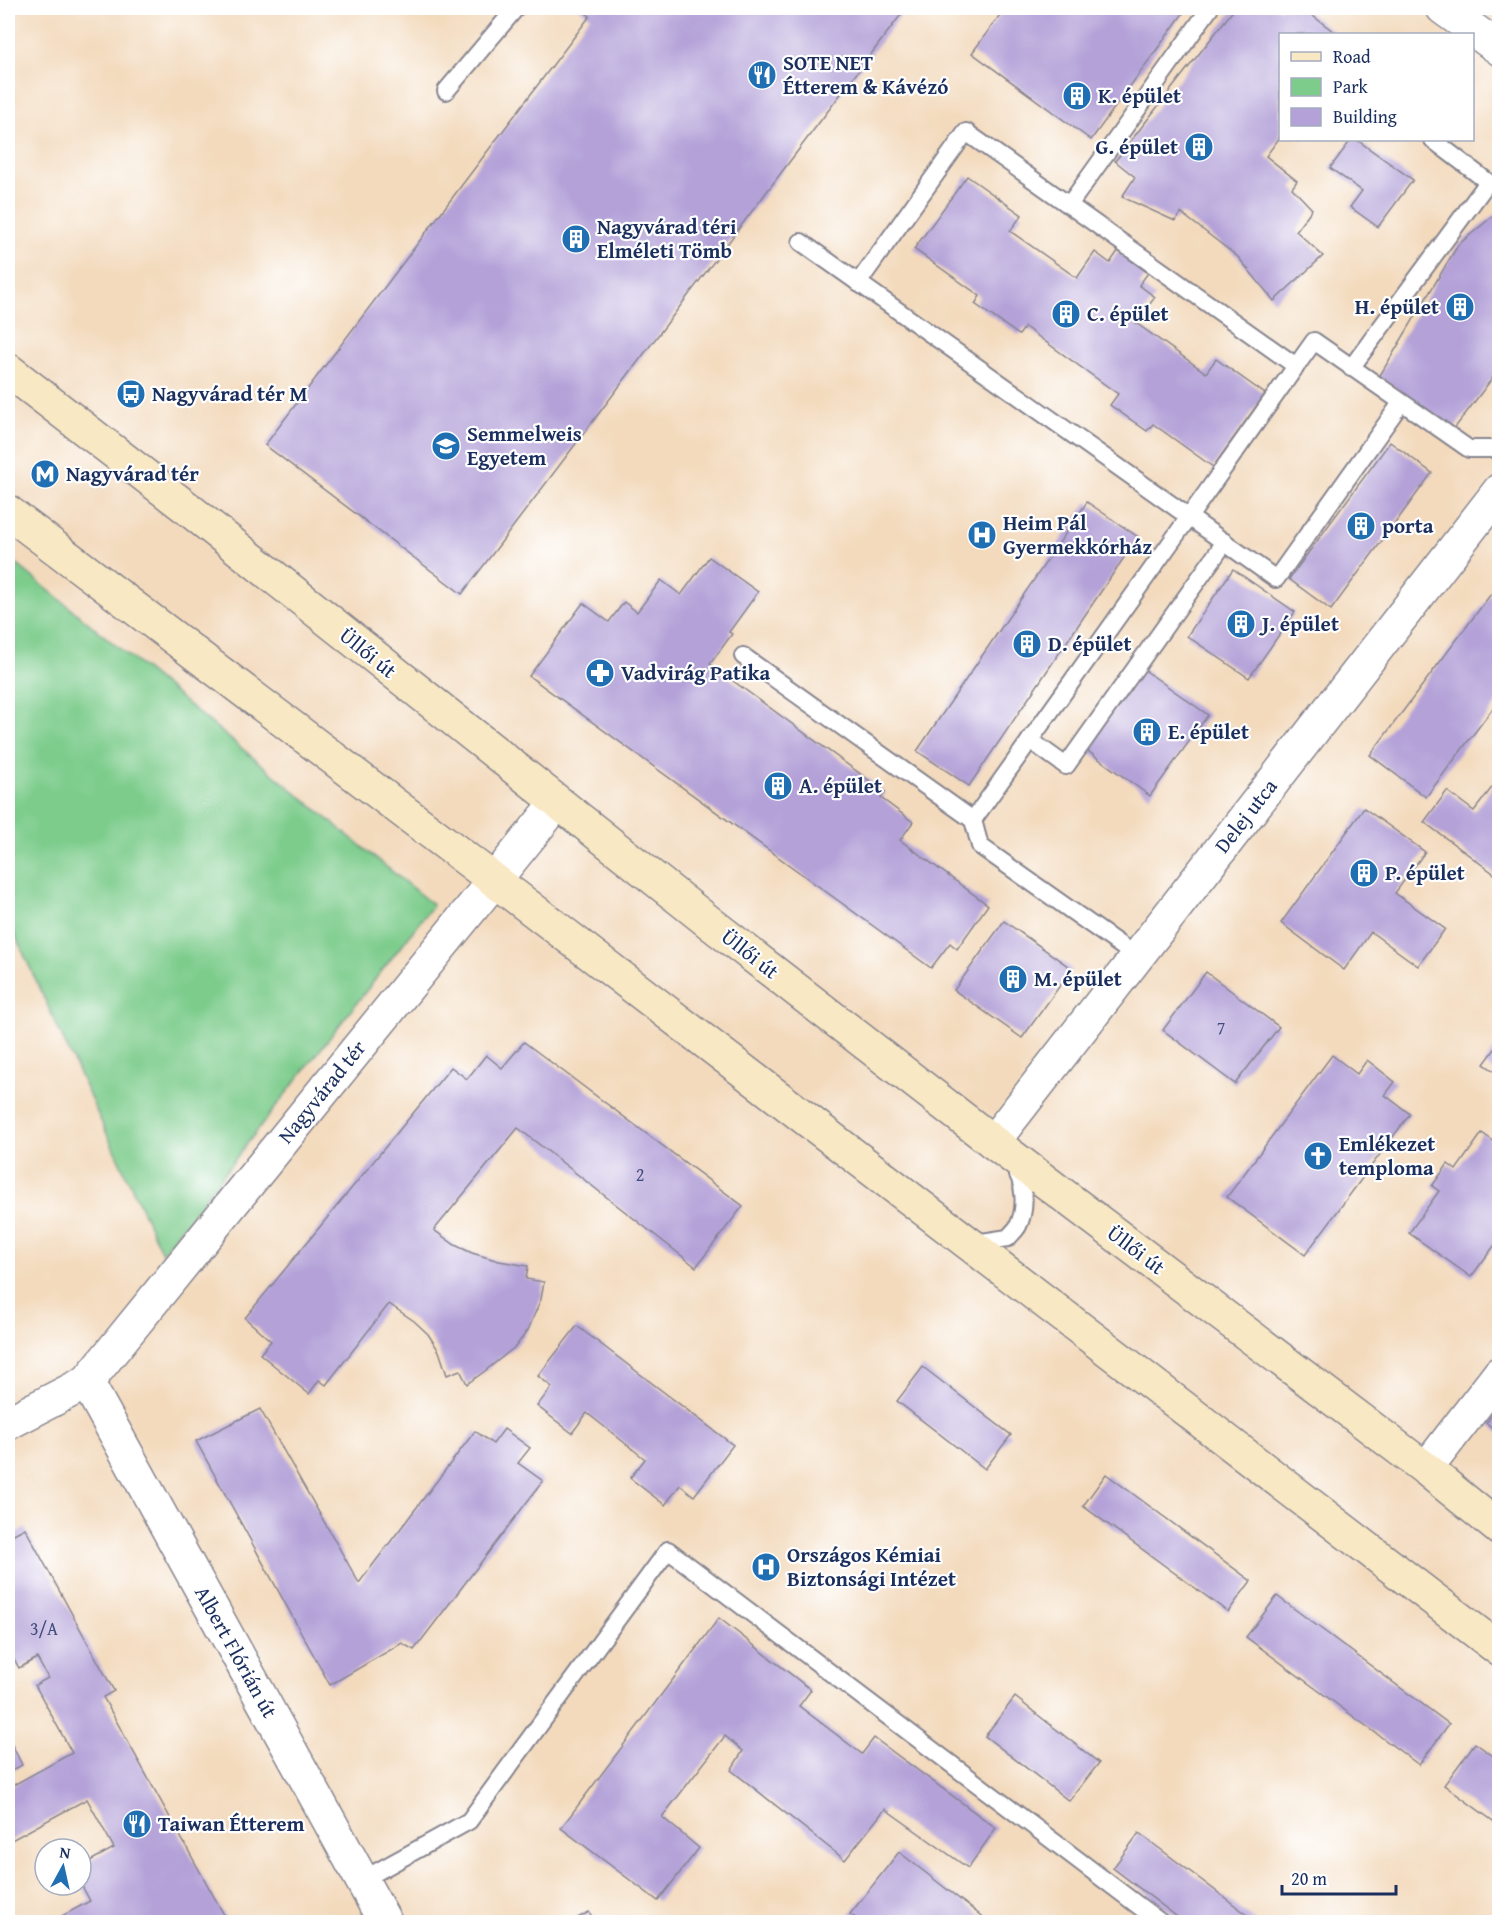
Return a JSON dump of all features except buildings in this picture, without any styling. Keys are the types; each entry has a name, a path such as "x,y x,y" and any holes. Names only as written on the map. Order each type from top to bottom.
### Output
{"main road":[{"name":"Üllői út","path":"8,370 187,508 557,803 993,1142 1426,1469 1497,1526"},
{"path":"8,512 494,880 1500,1650"}],"street":[{"path":"1443,8 1500,49"},
{"name":"Delej utca","path":"993,1142 1500,490"},
{"name":"Nagyvárad tér","path":"87,1382 557,803"},
{"path":"1426,1469 1500,1373"},
{"path":"8,1423 87,1382"},
{"name":"Albert Flórián út","path":"87,1382 385,1923"}],"lane":[{"path":"446,91 516,8"},
{"path":"1069,205 1210,8"},
{"path":"858,283 966,132 1296,366"},
{"path":"1351,368 1488,182 1434,141"},
{"path":"801,242 1276,579 1401,403"},
{"path":"973,820 1314,341 1469,449 1500,449"},
{"path":"1029,740 1066,766 1225,542"},
{"path":"743,656 973,820 980,846 1137,957"},
{"path":"939,1221 982,1242 1008,1238 1018,1227 1025,1203 1018,1172 993,1142"},
{"path":"362,1880 469,1821 668,1550 1160,1923"}],"green space":[{"path":"8,557 433,905 162,1253 8,920"}],"place":[{"name":"SOTE NET Étterem & Kávézó","path":"762,75"},
{"name":"K. épület","path":"1077,96"},
{"name":"G. épület","path":"1199,147"},
{"name":"Nagyvárad téri Elméleti Tömb","path":"576,239"},
{"name":"H. épület","path":"1460,307"},
{"name":"C. épület","path":"1066,314"},
{"name":"Nagyvárad tér M","path":"131,394"},
{"name":"Semmelweis Egyetem","path":"446,446"},
{"name":"Nagyvárad tér","path":"45,474"},
{"name":"porta","path":"1361,526"},
{"name":"Heim Pál Gyermekkórház","path":"982,535"},
{"name":"J. épület","path":"1241,624"},
{"name":"D. épület","path":"1027,644"},
{"name":"Vadvirág Patika","path":"600,673"},
{"name":"E. épület","path":"1147,732"},
{"name":"A. épület","path":"778,786"},
{"name":"P. épület","path":"1364,873"},
{"name":"M. épület","path":"1013,979"},
{"name":"Emlékezet temploma","path":"1318,1156"},
{"name":"Országos Kémiai Biztonsági Intézet","path":"766,1567"},
{"name":"Taiwan Étterem","path":"137,1824"}]}
